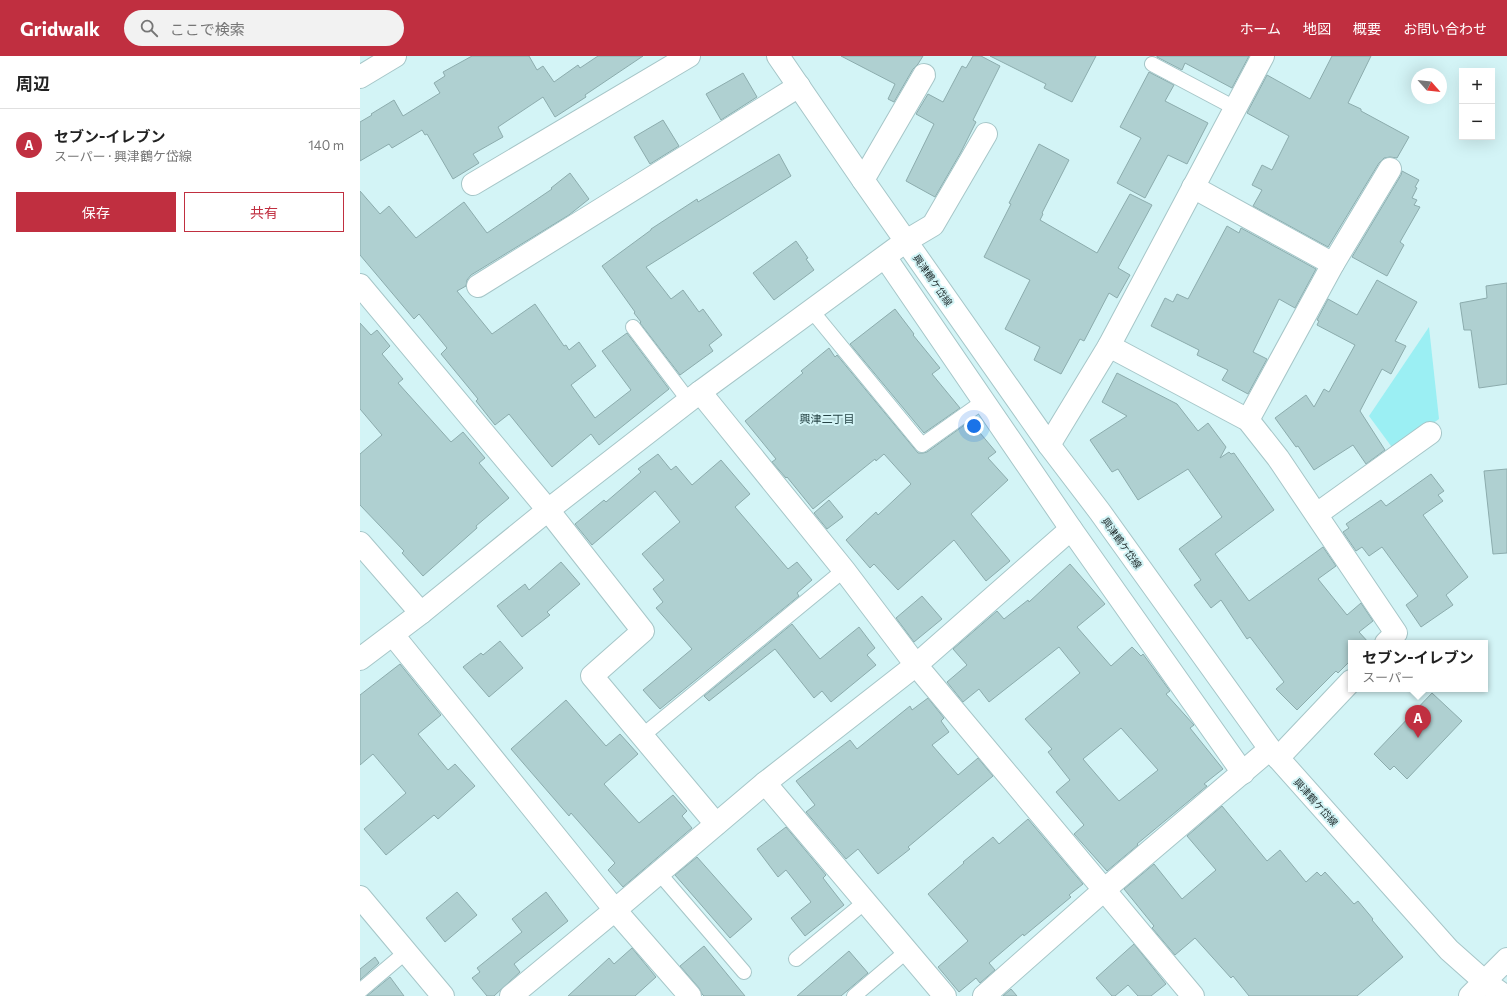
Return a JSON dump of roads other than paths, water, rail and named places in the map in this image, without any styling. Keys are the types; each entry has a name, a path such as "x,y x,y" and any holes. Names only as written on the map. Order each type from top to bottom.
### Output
{"street":[{"path":"360,77 395,56"},
{"path":"473,184 688,56"},
{"name":"興津鶴ケ岱線","path":"778,56 1049,445 1100,512 1274,754 1449,950 1481,991 1505,996"},
{"path":"1049,445 1110,346 1263,56"},
{"path":"863,180 924,75"},
{"path":"478,286 799,86"},
{"path":"360,659 421,613 548,510 695,396 906,241 933,225 986,134"},
{"path":"1248,420 1333,264 1390,169"},
{"path":"1194,187 1333,264"},
{"path":"886,257 1071,529 1243,772"},
{"path":"360,285 548,510 643,631 592,676 716,824"},
{"path":"1110,346 1248,420 1278,458 1317,514 1396,633 1389,640"},
{"path":"695,396 844,570 916,664 1193,996"},
{"path":"1317,514 1430,433"},
{"path":"511,996 765,783 916,664 1071,529"},
{"path":"360,543 421,613"},
{"path":"392,634 615,910 690,996"},
{"path":"984,996 1104,890 1243,772 1274,754 1348,684"},
{"path":"765,783 945,996"},
{"path":"360,897 443,996"},
{"path":"1481,991 1507,959"}],"lane":[{"path":"1152,64 1235,108"},
{"path":"812,311 922,445 984,401"},
{"path":"633,327 695,396"},
{"path":"642,736 844,570"},
{"path":"659,873 744,972"},
{"path":"796,959 865,902"},
{"path":"854,996 907,951"},
{"path":"360,991 406,952"}],"place":[{"name":"セブン-イレブン","path":"1418,738"}],"district":[{"name":"興津二丁目","path":"827,418"}]}
